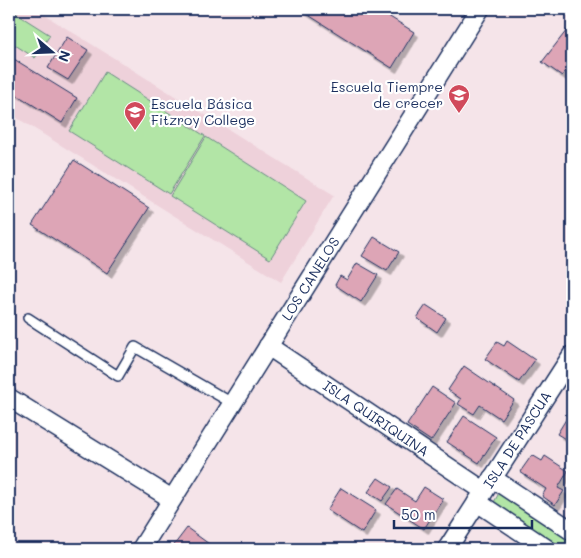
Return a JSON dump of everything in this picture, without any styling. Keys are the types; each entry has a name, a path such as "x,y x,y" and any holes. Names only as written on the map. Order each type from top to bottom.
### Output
{"street":[{"name":"LOS CANELOS","path":"141,549 480,9"},
{"name":"ISLA QUIRIQUINA","path":"268,346 485,490 572,531"},
{"name":"ISLA DE PASCUA","path":"447,549 572,355"},
{"path":"9,398 172,499"},
{"name":"ISLA QUIRIQUINA","path":"485,490 547,549"}],"lane":[{"path":"28,318 118,376 135,347 232,403"}],"shaded area":[{"name":"Escuela Básica Fitzroy College","path":"9,9 35,9 334,195 281,282 9,113"}],"green space":[{"path":"9,9 50,35 35,58 9,41"},
{"path":"105,72 205,136 169,194 69,131"},
{"path":"206,137 306,201 270,259 170,196"},
{"path":"499,493 572,541 572,549 562,549 493,504"}],"building":[{"path":"299,9 377,9 414,32 392,68"},
{"path":"567,30 572,34 572,70 569,73 566,70 562,76 542,62"},
{"path":"67,37 88,50 68,80 48,68"},
{"path":"9,56 77,98 62,123 9,90"},
{"path":"74,160 149,208 107,273 32,225"},
{"path":"374,237 399,252 387,271 362,256"},
{"path":"357,263 378,275 361,302 335,285 340,276 347,280"},
{"path":"426,305 446,318 437,332 417,318"},
{"path":"507,341 535,360 519,382 485,359 497,342 504,346"},
{"path":"464,366 514,400 501,419 480,405 474,414 458,404 461,399 448,390"},
{"path":"432,387 456,403 431,441 407,425"},
{"path":"464,416 496,437 479,463 447,442"},
{"path":"568,416 572,419 572,443 557,434"},
{"path":"532,455 542,461 545,456 568,471 558,488 564,491 555,505 542,496 546,489 520,472"},
{"path":"378,478 392,487 382,501 368,492"},
{"path":"424,487 443,499 424,529 386,504 397,489 415,501"},
{"path":"341,488 376,510 362,533 327,510"},
{"path":"187,528 216,549 171,549"}],"place":[{"name":"Escuela Tiempre de crecer","path":"459,114"},
{"name":"Escuela Básica Fitzroy College","path":"135,131"}]}
